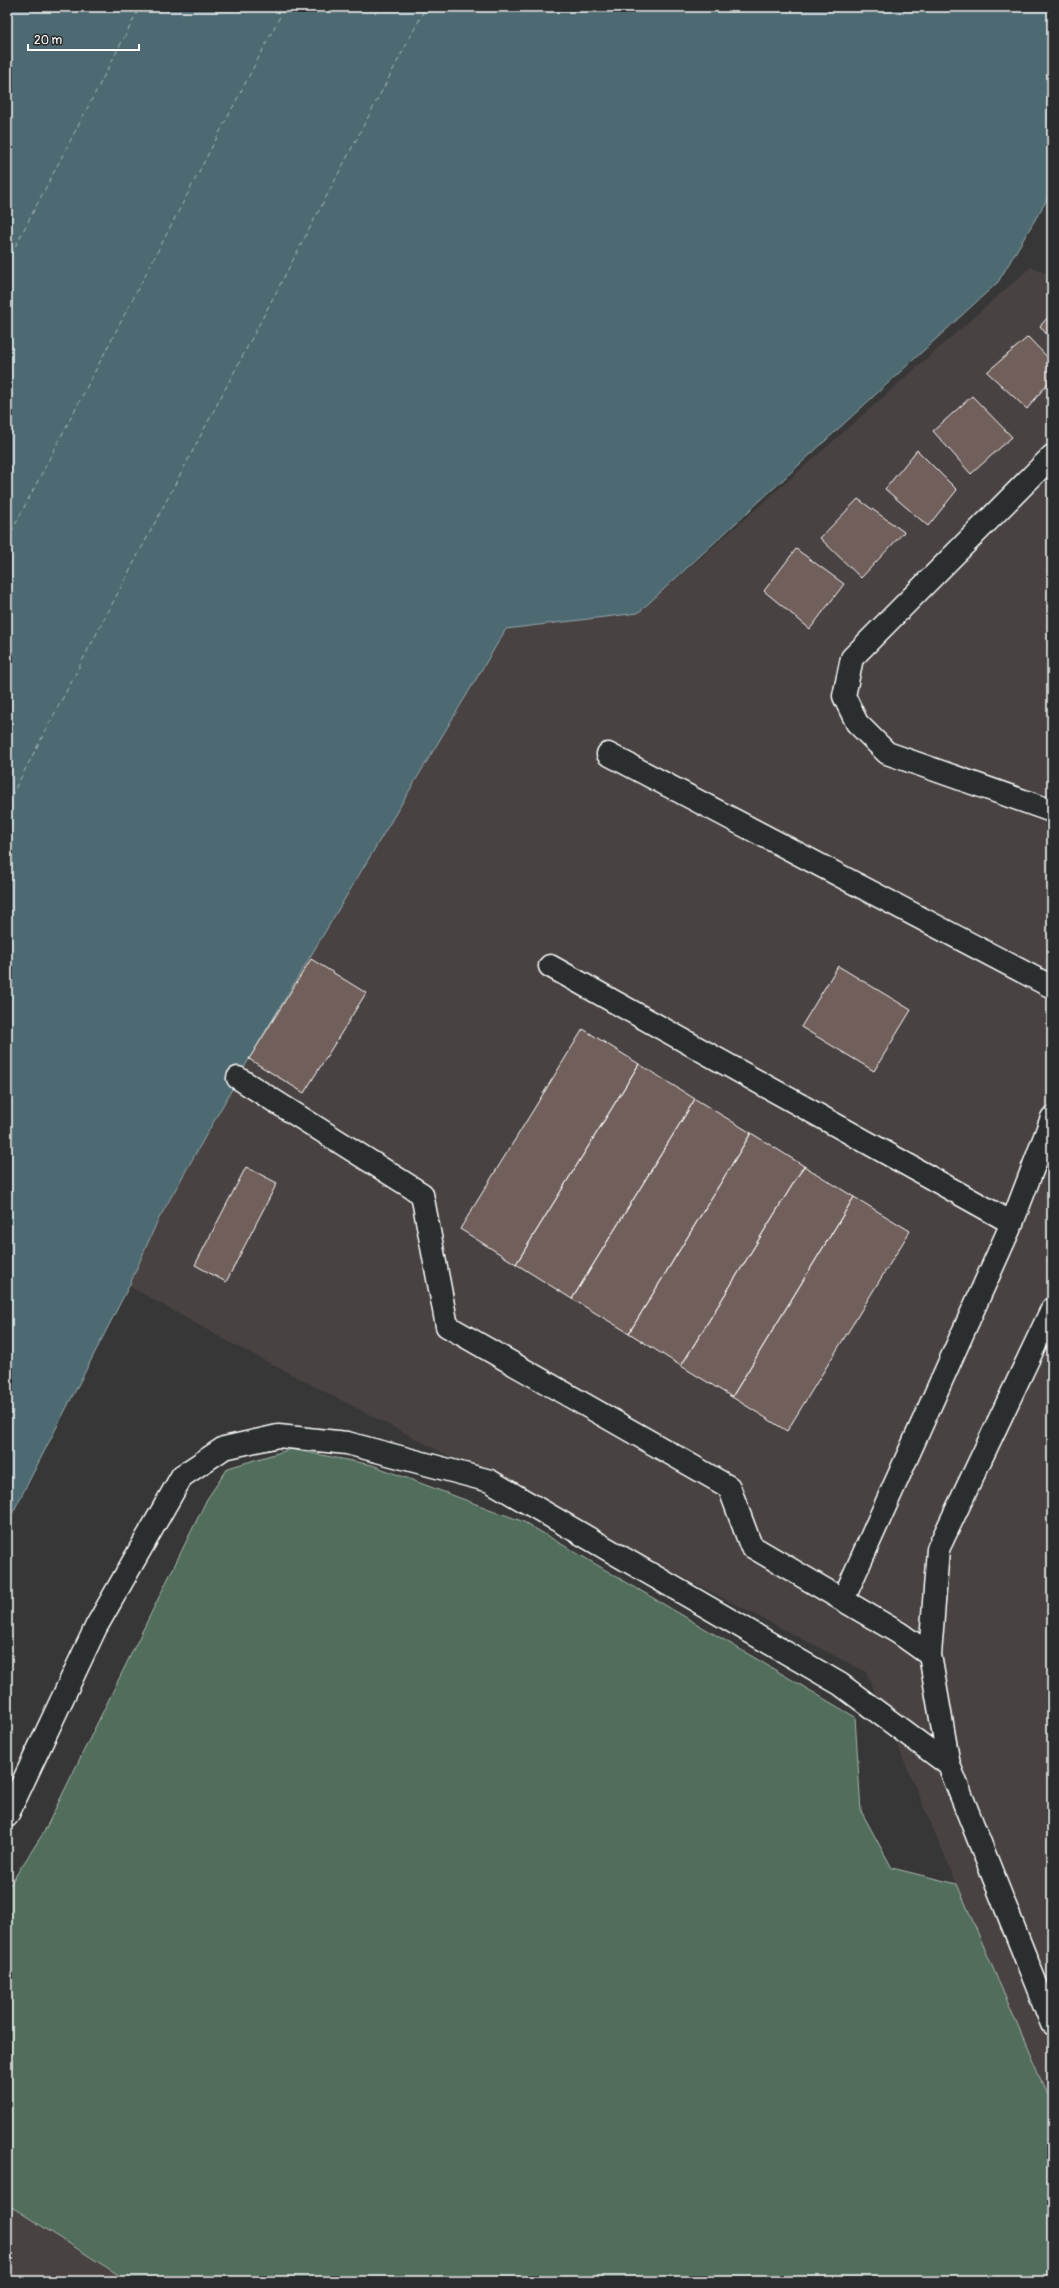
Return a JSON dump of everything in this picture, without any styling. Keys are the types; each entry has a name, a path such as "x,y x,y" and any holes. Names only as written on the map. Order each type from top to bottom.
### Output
{"street":[{"path":"1052,456 852,658 844,696 857,722 887,753 1052,811"},
{"path":"608,754 1052,987"},
{"path":"550,966 1012,1223"},
{"path":"238,1078 422,1194 447,1326 729,1488 751,1546 899,1633 930,1655"},
{"path":"843,1600 1012,1223 1052,1118"},
{"path":"1052,1308 938,1549 930,1655 949,1765 1052,2024"},
{"path":"7,1816 96,1627 182,1476 224,1448 278,1436 347,1443 490,1481 840,1684 949,1765"}],"shaded area":[{"path":"1031,267 1052,276 1052,2106 866,1672 229,1342 129,1286 157,1222 249,1059 506,629 638,613"},
{"path":"7,2204 128,2281 7,2281"}],"green space":[{"path":"291,1449 372,1465 524,1522 855,1717 861,1811 892,1868 957,1884 1052,2106 1052,2281 128,2281 7,2204 7,1889 44,1832 207,1499 228,1468"}],"water":[{"path":"7,7 1052,7 1052,191 998,282 638,613 506,629 249,1059 157,1222 129,1286 7,1524"}],"building":[{"path":"1052,313 1052,341 1040,326"},
{"path":"1028,337 1052,362 1052,378 1027,409 987,372"},
{"path":"972,396 1012,437 971,474 933,431"},
{"path":"917,450 957,490 928,526 885,489"},
{"path":"858,499 904,532 861,578 820,538"},
{"path":"796,549 844,584 810,629 764,591"},
{"path":"311,959 366,993 304,1093 249,1059"},
{"path":"838,966 911,1010 874,1071 801,1027"},
{"path":"583,1029 639,1064 516,1264 460,1229"},
{"path":"639,1064 695,1099 572,1299 516,1264"},
{"path":"695,1099 751,1133 629,1333 572,1299"},
{"path":"751,1133 804,1166 681,1366 629,1333"},
{"path":"804,1166 854,1197 732,1397 681,1366"},
{"path":"246,1167 277,1183 226,1282 195,1265"},
{"path":"854,1197 910,1231 787,1431 732,1397"}],"ferry route":[{"path":"7,262 140,7"},
{"path":"7,540 285,7"},
{"path":"7,804 426,7"}]}
